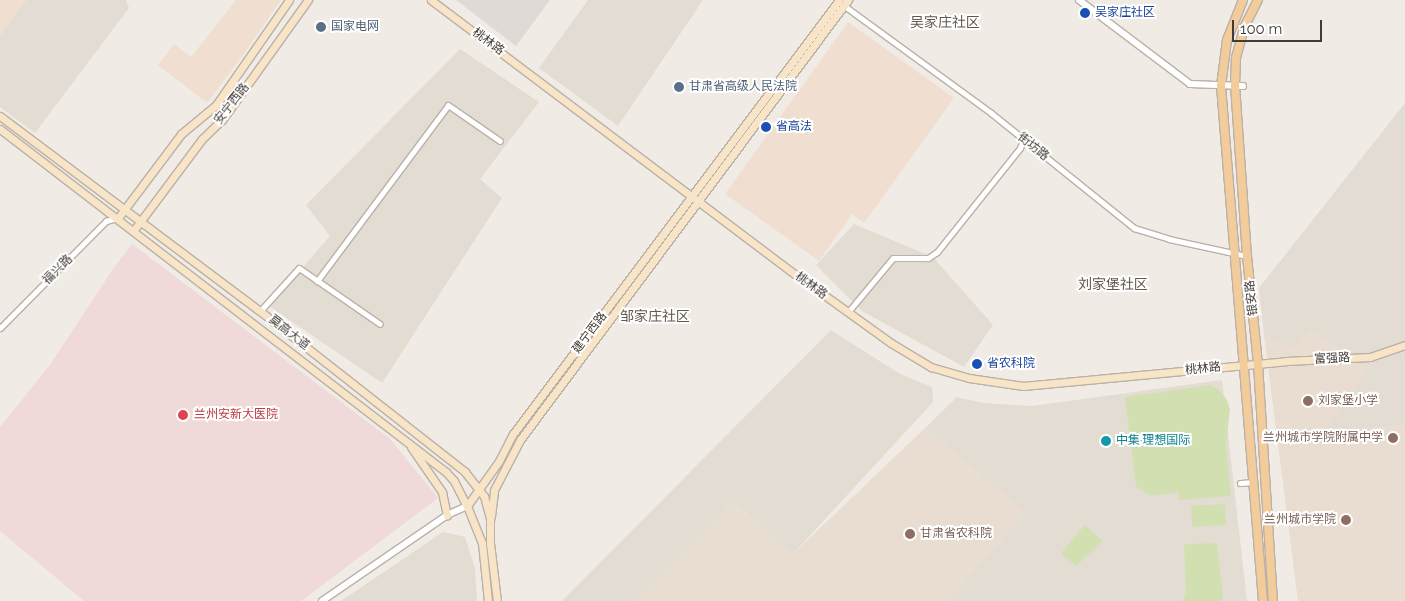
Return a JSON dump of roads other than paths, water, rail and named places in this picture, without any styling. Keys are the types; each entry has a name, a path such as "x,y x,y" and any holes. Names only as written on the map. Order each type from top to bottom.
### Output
{"main road":[{"name":"安宁西路","path":"118,218 181,134 216,105 288,0"},
{"name":"安宁西路","path":"134,230 202,139 222,120 308,0"},
{"name":"桃林路","path":"431,0 848,312 891,343 931,367 969,378 1023,386 1258,364"},
{"name":"银安路","path":"1243,0 1227,40 1222,86 1262,601"},
{"name":"银安路","path":"1258,0 1244,28 1236,57 1247,256 1258,364 1273,601"},
{"name":"建宁西路","path":"481,493 513,434 692,194 841,1"},
{"name":"建宁西路","path":"490,519 494,490 520,440 699,200 841,1"},
{"name":"莫高大道","path":"0,116 260,311 456,464 481,493 490,519 490,543 497,601"},
{"name":"莫高大道","path":"0,129 134,230 446,472 454,481 467,506 482,543 488,601"},
{"name":"富强路","path":"1258,364 1370,357 1405,346"},
{"path":"408,442 442,492 447,515"},
{"path":"467,506 481,493 494,490"}],"street":[{"path":"1080,0 1190,84 1239,85"},
{"name":"街坊路","path":"841,1 927,65 1134,228 1169,239 1247,256"},
{"path":"317,280 448,105 500,141"},
{"path":"848,312 893,258 928,258 937,252 1020,148 1023,140"},
{"name":"福兴路","path":"0,328 106,221 118,218"},
{"path":"260,311 298,268 380,324"},
{"path":"1240,482 1254,482"},
{"path":"322,601 447,515 467,506"}],"place":[{"name":"吴家庄社区","path":"1085,13"},
{"name":"国家电网","path":"321,27"},
{"name":"甘肃省高级人民法院","path":"679,87"},
{"name":"省高法","path":"766,127"},
{"name":"省农科院","path":"977,364"},
{"name":"刘家堡小学","path":"1308,401"},
{"name":"兰州安新大医院","path":"183,415"},
{"name":"兰州城市学院附属中学","path":"1393,438"},
{"name":"中集·理想国际","path":"1106,441"},
{"name":"兰州城市学院","path":"1346,520"},
{"name":"甘肃省农科院","path":"910,534"}],"district":[{"name":"吴家庄社区","path":"945,22"},
{"name":"刘家堡社区","path":"1113,284"},
{"name":"邹家庄社区","path":"655,316"}]}
